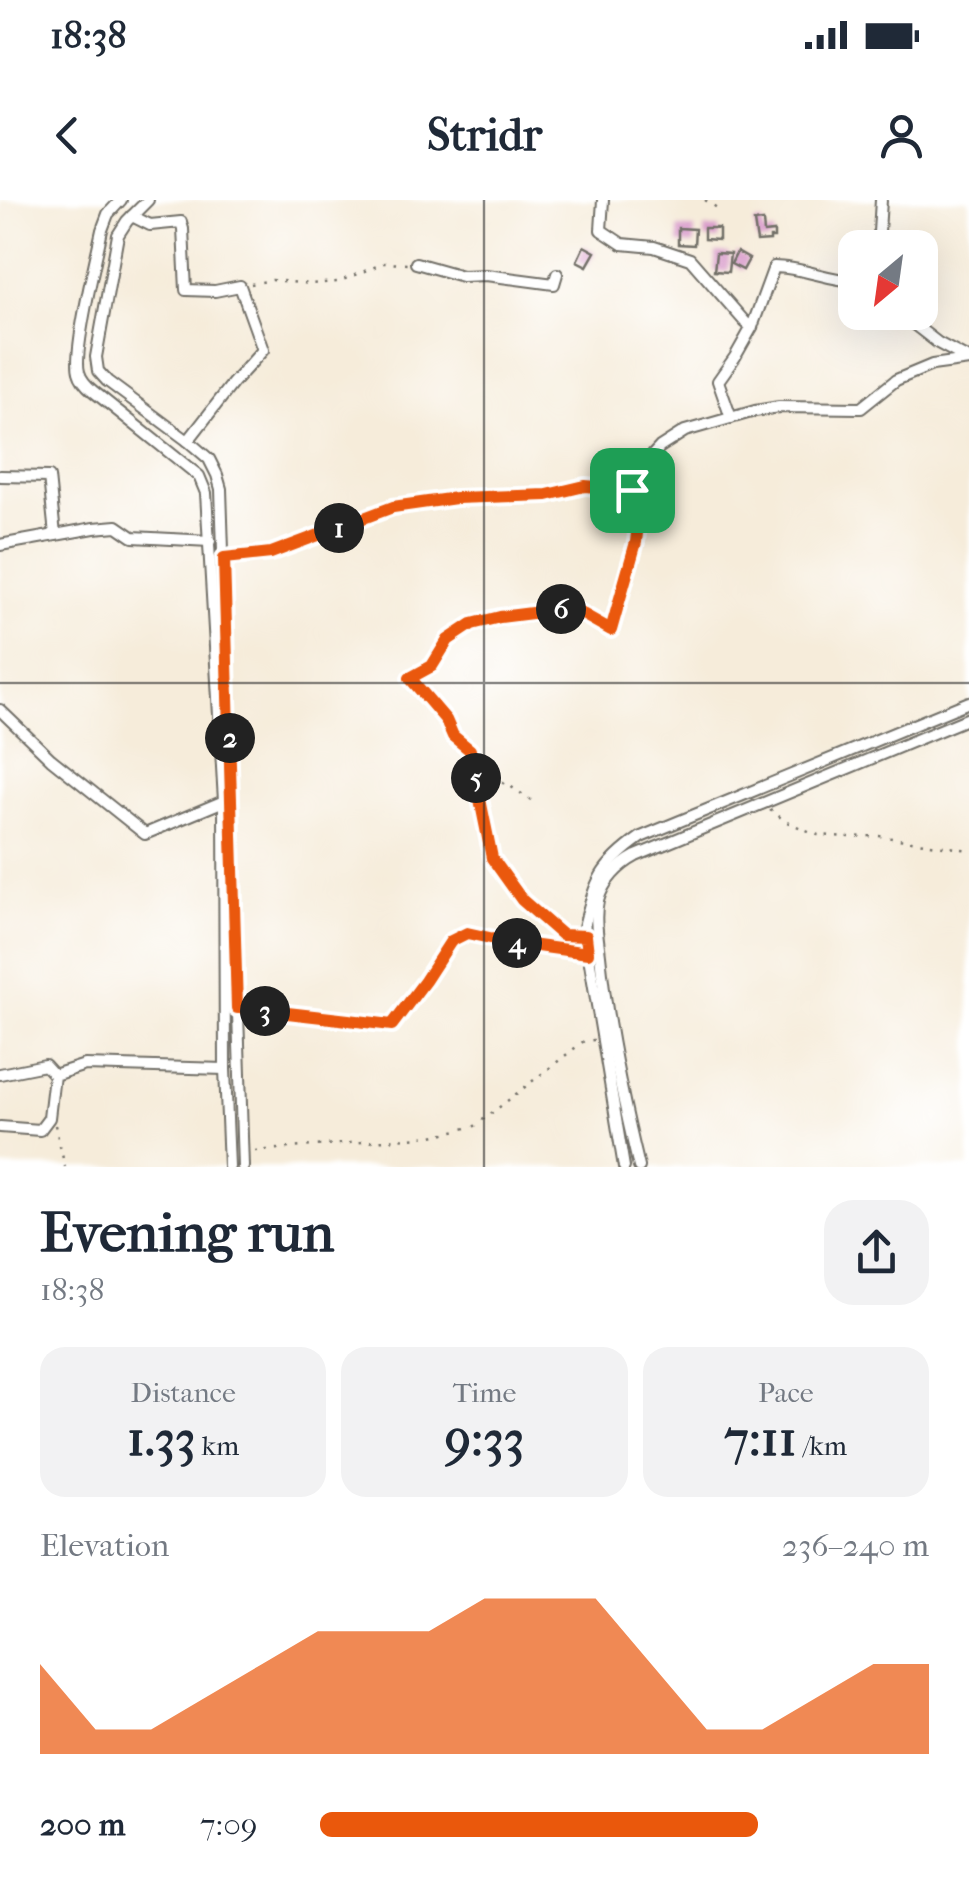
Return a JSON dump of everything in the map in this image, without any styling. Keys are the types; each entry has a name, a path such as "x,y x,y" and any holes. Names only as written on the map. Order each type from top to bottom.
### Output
{"street":[{"path":"121,200 108,214 102,230 78,370 93,392 198,476 206,493 224,801 228,1167"},
{"path":"148,200 118,235 96,357 98,371 106,381 208,459 221,489 243,1167"},
{"path":"603,200 602,230 622,244 654,248 690,260 752,327"},
{"path":"879,230 881,200"},
{"path":"132,216 150,226 181,222 186,290 215,291 240,286 263,350 188,441"},
{"path":"416,263 462,276 486,274 554,284 557,274"},
{"path":"731,418 718,380 752,327 774,267 791,267 838,280"},
{"path":"921,330 969,360"},
{"path":"224,558 271,553 393,507 456,498 547,495 585,486 632,490 640,469 660,447 684,432 755,411 861,408 896,380 932,365 969,360"},
{"path":"0,476 49,477 55,534"},
{"path":"0,545 117,526 133,537 210,541"},
{"path":"624,1167 584,926 602,870 640,837 969,702"},
{"path":"0,710 52,759 145,834 224,801"},
{"path":"639,1167 603,984 596,923 598,899 609,878 621,864 969,718"},
{"path":"54,1075 85,1064 225,1069"},
{"path":"0,1074 46,1065 54,1075 49,1118 40,1130 0,1127"}],"path":[{"path":"705,200 717,208"},
{"path":"240,286 272,280 338,282 384,262 416,263"},
{"path":"586,936 562,935 522,900 492,858 470,750 453,736 446,720 410,678 432,666 448,640 472,624 500,617 572,608 611,630 636,542 639,516 632,490"},
{"path":"476,776 507,784 531,800"},
{"path":"761,803 787,822 818,835 880,836 969,850"},
{"path":"237,1008 392,1025 451,941 467,933 588,953"},
{"path":"242,1152 432,1136 475,1126 584,1041 602,1040"},
{"path":"49,1118 56,1126 65,1167"}],"building":[{"path":"763,221 764,233 774,232 774,238 757,242 754,222"},
{"path":"678,228 695,229 694,245 678,244"},
{"path":"704,228 719,228 719,240 704,239"},
{"path":"584,246 595,252 587,266 577,261"},
{"path":"737,252 749,259 743,270 731,264"},
{"path":"716,253 730,254 728,272 714,271"}],"route":[{"path":"585,486 632,490 639,516 636,542 611,630 572,608 500,617 472,624 448,640 432,666 410,678 446,720 453,736 470,750 492,858 522,900 562,935 586,936 588,953 467,933 451,941 392,1025 237,1008 224,558 271,553 393,507 456,498 547,495 585,486"}]}
